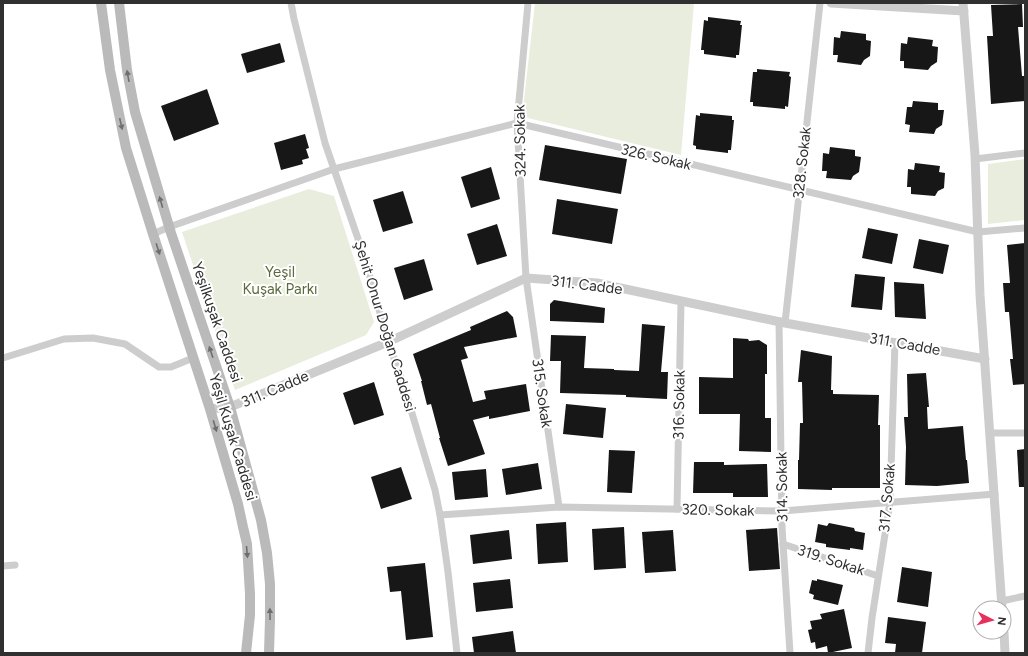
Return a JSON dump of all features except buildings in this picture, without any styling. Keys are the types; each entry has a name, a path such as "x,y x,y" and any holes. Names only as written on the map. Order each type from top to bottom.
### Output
{"main road":[{"name":"Yeşil Kuşak Caddesi","path":"101,3 110,70 126,148 210,409 238,504 247,544 250,615 246,653"},
{"name":"Yeşilkuşak Caddesi","path":"119,3 127,70 135,112 169,227 230,407 256,501 264,536 270,584 269,653"}],"street":[{"name":"Şehit Onur Doğan Caddesi","path":"291,3 325,143 365,259 388,342 402,380 429,470 440,515 457,653"},
{"name":"324. Sokak","path":"526,278 516,123 528,3"},
{"name":"328. Sokak","path":"782,322 799,191 820,3"},
{"path":"831,3 963,7 975,159 980,295 1002,600"},
{"name":"326. Sokak","path":"153,234 334,169 516,123 978,232 1025,228"},
{"path":"975,159 1025,153"},
{"name":"311. Cadde","path":"210,409 230,407 388,342 526,278 597,283 782,322 985,359"},
{"name":"315. Sokak","path":"526,278 559,507"},
{"name":"316. Sokak","path":"677,509 681,301"},
{"name":"314. Sokak","path":"782,322 782,511 790,653"},
{"path":"3,358 64,339 93,338 125,344 159,367 172,367 193,358"},
{"name":"317. Sokak","path":"868,653 878,576 890,502 894,342"},
{"path":"990,433 1025,433"},
{"name":"320. Sokak","path":"440,515 559,507 782,511 995,494"},
{"name":"319. Sokak","path":"783,544 878,576"},
{"path":"3,566 15,565"},
{"path":"1012,601 1025,596"},
{"path":"1004,640 1005,653"}],"green space":[{"path":"535,3 694,3 681,155 528,118 524,115 523,109"},
{"path":"1025,159 1025,220 988,224 988,164"},
{"name":"Yeşil Kuşak Parkı","path":"309,189 334,196 374,322 366,335 235,390 182,232"}]}
